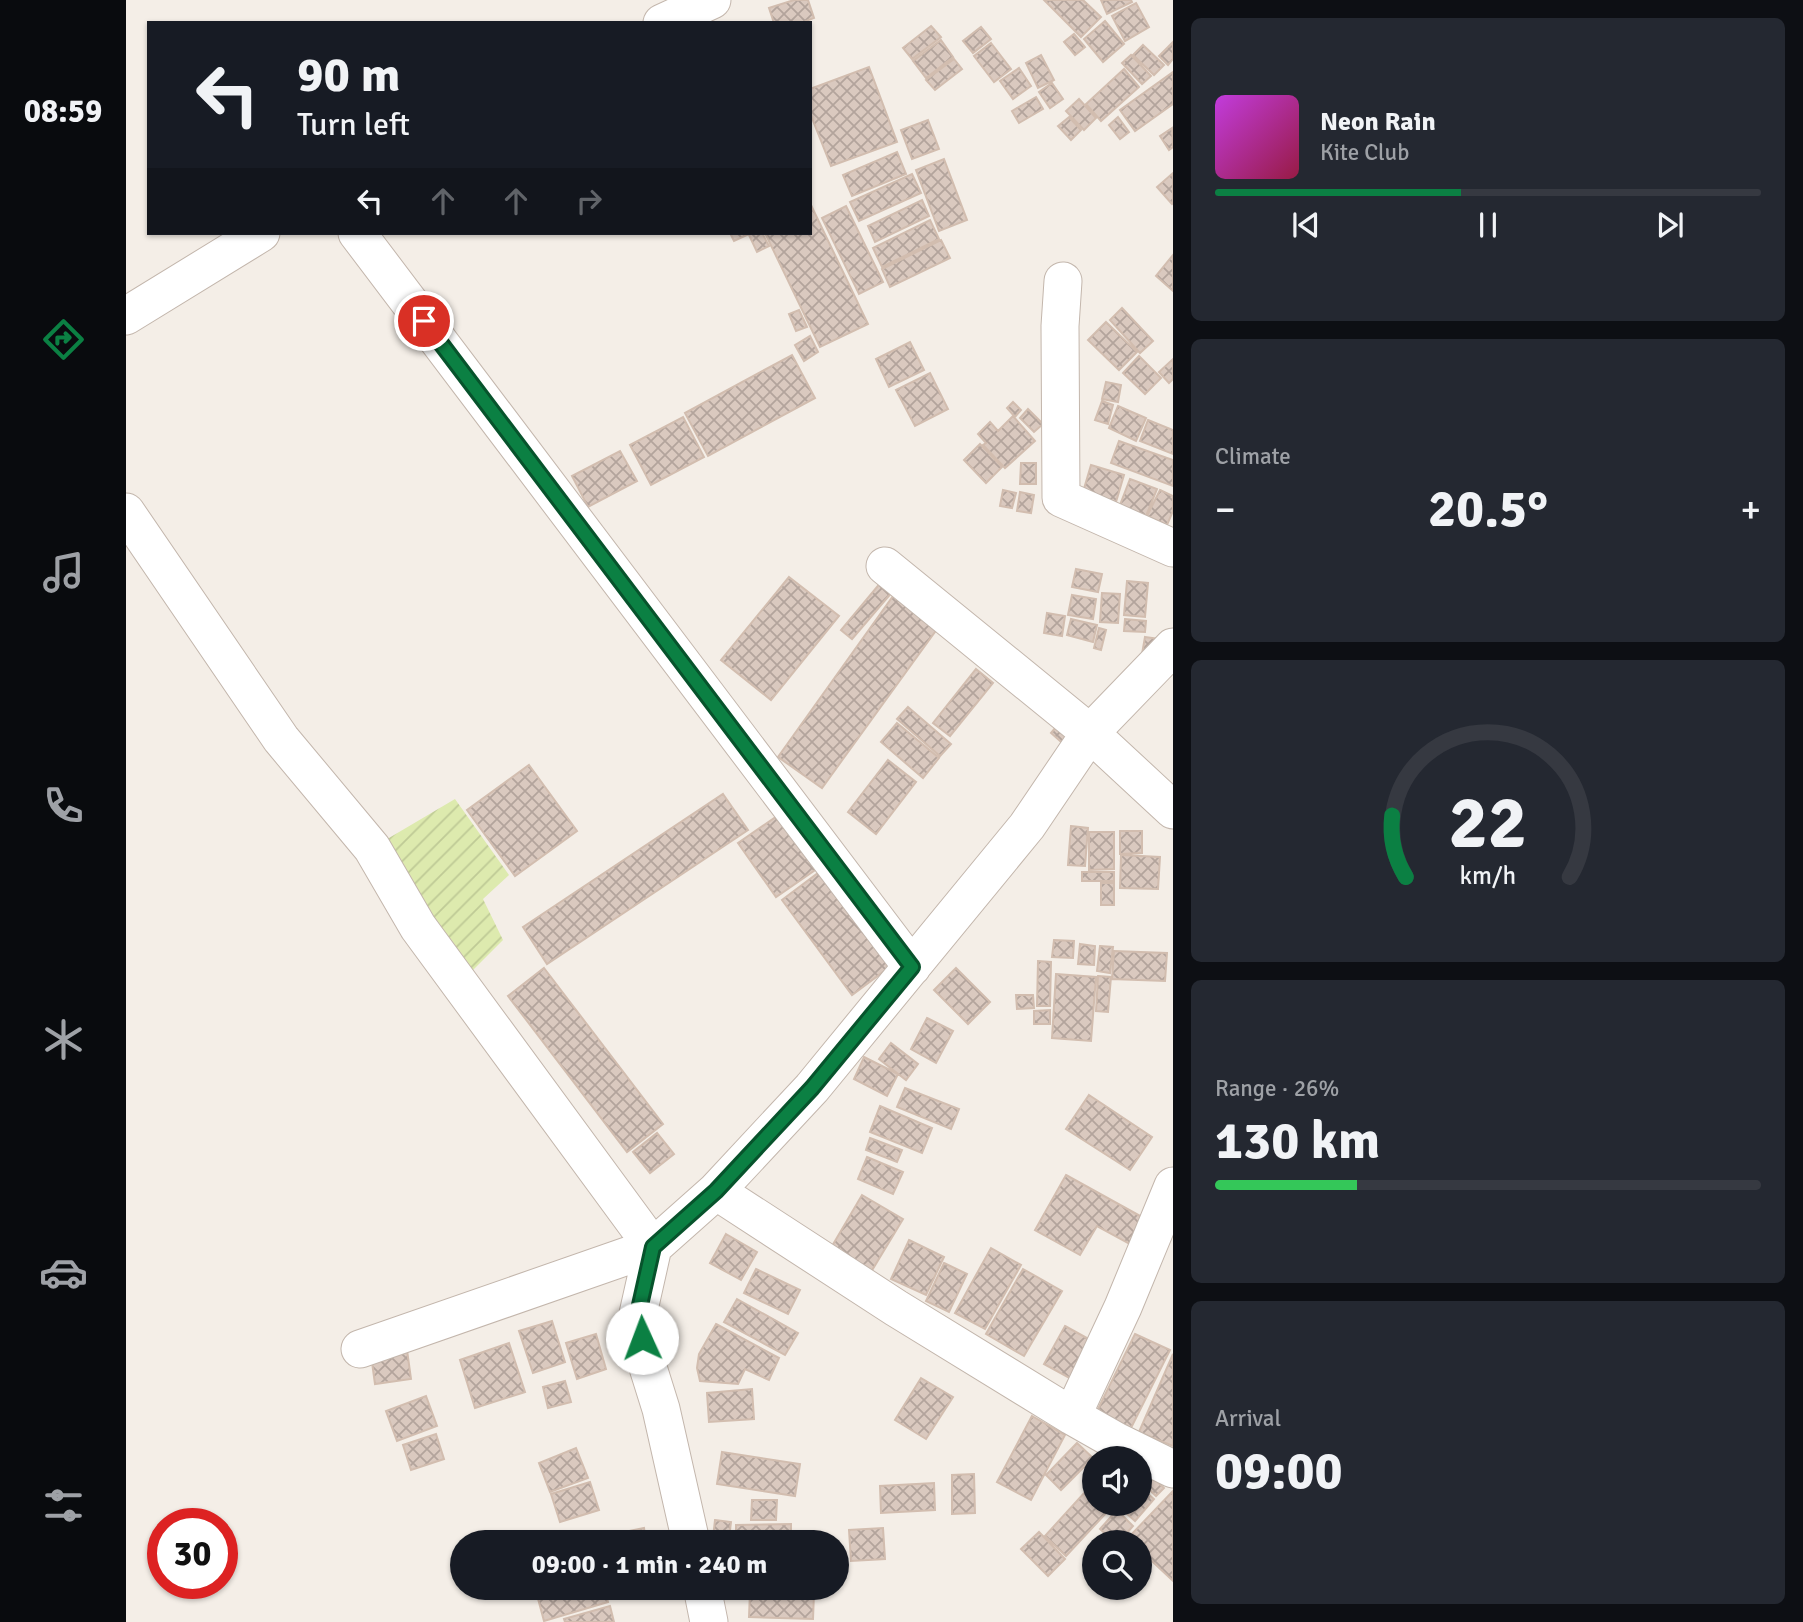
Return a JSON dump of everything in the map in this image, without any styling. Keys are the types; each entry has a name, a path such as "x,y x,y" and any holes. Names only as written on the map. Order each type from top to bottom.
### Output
{"street":[{"path":"666,21 712,0"},
{"path":"126,316 258,235"},
{"path":"359,235 912,967"},
{"path":"1063,281 1060,326 1061,498 1173,548"},
{"path":"126,512 281,739 372,848 418,927 653,1247 638,1314 646,1361 661,1409 688,1530"},
{"path":"885,566 1090,733 1173,810"},
{"path":"360,1349 653,1247 716,1191 812,1088 1027,827 1090,733 1173,647"},
{"path":"1072,1416 1123,1307 1173,1185"},
{"path":"716,1191 896,1308 1072,1416 1173,1469"}],"green space":[{"path":"455,799 509,875 483,899 503,940 460,983 372,848"}],"building":[{"path":"794,0 808,0 814,18 806,21 773,21 769,8"},
{"path":"1044,0 1083,0 1101,17 1081,37"},
{"path":"1101,0 1131,0 1132,2 1107,14"},
{"path":"1136,3 1149,27 1125,41 1112,16"},
{"path":"1105,21 1124,44 1103,62 1084,39"},
{"path":"931,26 941,37 912,59 903,48"},
{"path":"981,27 991,39 973,53 963,41"},
{"path":"1074,34 1085,47 1075,55 1064,42"},
{"path":"941,40 953,57 926,78 913,61"},
{"path":"1173,42 1173,59 1168,65 1159,56"},
{"path":"991,43 1011,69 994,82 974,56"},
{"path":"1143,45 1164,65 1154,75 1133,55"},
{"path":"1041,55 1054,80 1038,88 1026,63"},
{"path":"1131,55 1151,76 1142,84 1122,63"},
{"path":"954,59 962,69 935,90 926,80"},
{"path":"869,67 897,142 831,166 812,118 812,88"},
{"path":"1019,68 1031,86 1013,99 1000,81"},
{"path":"1124,69 1139,87 1101,121 1086,104"},
{"path":"1173,72 1173,104 1135,131 1120,110"},
{"path":"1052,83 1063,99 1050,108 1039,92"},
{"path":"1036,97 1043,109 1019,123 1012,111"},
{"path":"1079,99 1096,118 1084,130 1066,111"},
{"path":"1069,117 1081,130 1071,140 1058,126"},
{"path":"1118,117 1129,132 1120,139 1109,125"},
{"path":"928,120 939,149 912,159 901,130"},
{"path":"1172,128 1173,147 1169,150 1160,136"},
{"path":"897,152 906,174 852,196 843,175"},
{"path":"944,159 967,220 939,231 916,170"},
{"path":"1173,173 1173,203 1172,204 1157,187"},
{"path":"912,174 921,193 859,221 850,202"},
{"path":"922,200 929,216 875,242 868,226"},
{"path":"846,206 883,282 859,294 822,218"},
{"path":"812,207 868,324 820,347 766,235 812,235"},
{"path":"930,220 939,239 882,267 873,248"},
{"path":"731,235 747,235 734,241"},
{"path":"749,235 763,235 769,246 757,252"},
{"path":"941,240 950,258 890,287 882,269"},
{"path":"1173,255 1173,291 1156,276"},
{"path":"1122,308 1153,341 1140,353 1110,320"},
{"path":"799,310 807,327 796,331 789,314"},
{"path":"1106,322 1137,352 1119,370 1088,340"},
{"path":"810,336 818,352 804,361 795,345"},
{"path":"910,342 924,370 889,387 876,359"},
{"path":"792,355 815,398 708,456 685,413"},
{"path":"1139,356 1161,378 1145,394 1123,373"},
{"path":"1173,359 1173,379 1169,383 1159,372"},
{"path":"930,373 948,409 915,426 896,390"},
{"path":"1106,382 1121,385 1118,402 1102,399"},
{"path":"1102,401 1113,405 1108,424 1095,420"},
{"path":"1013,402 1021,410 1015,417 1007,408"},
{"path":"1118,406 1146,418 1136,441 1109,428"},
{"path":"1028,409 1043,424 1034,432 1020,418"},
{"path":"1013,416 1035,441 1005,468 983,445 986,443 978,434 990,422 998,431"},
{"path":"683,417 704,457 651,485 630,445"},
{"path":"1148,420 1173,430 1173,454 1140,441"},
{"path":"1119,441 1173,460 1173,486 1111,463"},
{"path":"980,444 1002,467 986,483 964,460"},
{"path":"620,451 637,481 588,507 572,476"},
{"path":"1021,463 1036,463 1036,484 1020,484"},
{"path":"1091,465 1124,475 1116,502 1083,492"},
{"path":"1130,479 1157,489 1146,516 1120,505"},
{"path":"1003,490 1016,493 1012,508 1000,506"},
{"path":"1160,490 1173,496 1173,511 1167,525 1147,516"},
{"path":"1020,492 1034,495 1031,513 1017,511"},
{"path":"1076,569 1102,574 1098,592 1072,587"},
{"path":"789,577 839,616 771,700 721,660"},
{"path":"882,581 893,591 852,639 841,630"},
{"path":"1127,581 1148,583 1145,617 1124,615"},
{"path":"896,592 940,625 822,788 778,757"},
{"path":"1102,593 1120,594 1118,623 1100,622"},
{"path":"1072,595 1096,599 1093,619 1068,615"},
{"path":"1047,613 1065,616 1062,636 1044,633"},
{"path":"1071,619 1097,625 1093,642 1067,635"},
{"path":"1125,619 1146,621 1145,632 1124,631"},
{"path":"1099,628 1106,630 1101,650 1094,648"},
{"path":"1145,637 1159,639 1142,654"},
{"path":"976,669 993,683 950,736 933,723"},
{"path":"908,707 951,744 940,756 897,719"},
{"path":"1061,721 1069,749 1051,733"},
{"path":"897,723 939,758 923,778 881,742"},
{"path":"888,760 916,782 876,834 848,812"},
{"path":"529,765 577,831 515,876 467,810"},
{"path":"723,794 748,830 547,964 523,927"},
{"path":"783,812 821,866 776,897 738,843"},
{"path":"1071,826 1088,828 1085,866 1068,865"},
{"path":"1120,831 1142,831 1142,853 1120,854"},
{"path":"1089,832 1114,832 1114,869 1089,870"},
{"path":"1121,855 1160,857 1158,889 1120,888"},
{"path":"822,870 891,966 852,995 782,900"},
{"path":"1082,872 1114,872 1114,881 1082,881"},
{"path":"1101,883 1114,883 1114,905 1101,905"},
{"path":"1054,940 1074,941 1073,958 1052,957"},
{"path":"1080,944 1095,946 1094,965 1078,964"},
{"path":"1100,946 1113,947 1110,973 1097,971"},
{"path":"1114,951 1167,953 1165,981 1112,979"},
{"path":"1038,961 1051,962 1050,1006 1037,1006"},
{"path":"544,968 663,1124 627,1152 508,996"},
{"path":"956,968 990,1002 968,1024 934,990"},
{"path":"1056,974 1096,977 1091,1041 1052,1038"},
{"path":"1098,976 1111,977 1108,1012 1096,1011"},
{"path":"1016,995 1033,995 1034,1008 1017,1009"},
{"path":"1050,1010 1050,1024 1034,1024 1034,1011"},
{"path":"927,1018 953,1031 936,1063 911,1049"},
{"path":"891,1043 918,1064 906,1080 879,1059"},
{"path":"864,1057 898,1074 887,1096 854,1079"},
{"path":"905,1088 959,1109 951,1129 897,1107"},
{"path":"1089,1095 1152,1137 1130,1170 1066,1129"},
{"path":"880,1106 932,1128 922,1153 870,1132"},
{"path":"657,1133 674,1154 650,1173 633,1152"},
{"path":"870,1138 902,1150 897,1162 866,1150"},
{"path":"867,1157 903,1172 893,1194 858,1179"},
{"path":"1066,1175 1151,1222 1137,1248 1097,1226 1080,1255 1035,1230"},
{"path":"862,1195 903,1219 868,1277 828,1253"},
{"path":"726,1234 757,1252 741,1280 710,1263"},
{"path":"909,1240 944,1257 926,1295 891,1279"},
{"path":"991,1248 1021,1265 985,1329 955,1313"},
{"path":"944,1263 967,1274 949,1312 926,1301"},
{"path":"756,1269 800,1290 788,1314 744,1293"},
{"path":"1023,1269 1062,1291 1024,1356 986,1334"},
{"path":"737,1299 798,1333 785,1355 724,1322"},
{"path":"552,1321 565,1362 533,1373 519,1331"},
{"path":"716,1324 779,1358 769,1380 745,1369 738,1384 700,1381 697,1368 699,1354"},
{"path":"1065,1326 1094,1342 1073,1380 1044,1364"},
{"path":"596,1334 606,1369 577,1379 566,1343"},
{"path":"1135,1334 1170,1350 1129,1432 1095,1415"},
{"path":"509,1343 525,1392 475,1408 460,1360"},
{"path":"407,1350 411,1379 375,1384 371,1355"},
{"path":"1173,1354 1173,1446 1139,1432"},
{"path":"921,1378 953,1397 926,1439 895,1420"},
{"path":"565,1381 571,1402 548,1408 543,1387"},
{"path":"752,1389 754,1419 709,1422 707,1393"},
{"path":"426,1396 437,1426 397,1441 386,1411"},
{"path":"1032,1416 1065,1435 1031,1500 997,1482"},
{"path":"436,1434 444,1459 411,1470 403,1445"},
{"path":"1077,1443 1082,1448 1082,1469 1061,1490 1046,1475"},
{"path":"576,1448 588,1478 550,1492 539,1463"},
{"path":"722,1452 800,1464 795,1496 717,1484"},
{"path":"974,1474 975,1513 952,1514 952,1475"},
{"path":"1152,1477 1164,1488 1156,1496 1152,1492"},
{"path":"590,1482 599,1510 560,1522 551,1494"},
{"path":"934,1483 935,1510 881,1513 880,1486"},
{"path":"1173,1491 1173,1581 1152,1561 1152,1530 1136,1530 1152,1516"},
{"path":"1082,1495 1082,1516 1103,1516 1090,1530 1082,1530 1082,1539 1066,1556 1045,1536"},
{"path":"752,1500 777,1500 776,1520 751,1520"},
{"path":"1112,1516 1123,1516 1133,1526 1130,1530 1100,1529"},
{"path":"715,1520 731,1522 730,1530 714,1530"},
{"path":"791,1524 791,1530 736,1530 736,1525"},
{"path":"883,1528 885,1559 851,1561 849,1530"},
{"path":"1039,1532 1065,1559 1048,1576 1021,1549"},
{"path":"538,1600 607,1600 608,1602 544,1621"},
{"path":"750,1600 814,1600 813,1619 749,1617"},
{"path":"610,1606 614,1622 565,1622 564,1619"}],"route":[{"path":"424,321 912,967 812,1088 716,1191 653,1247 638,1314 642,1338"}]}
